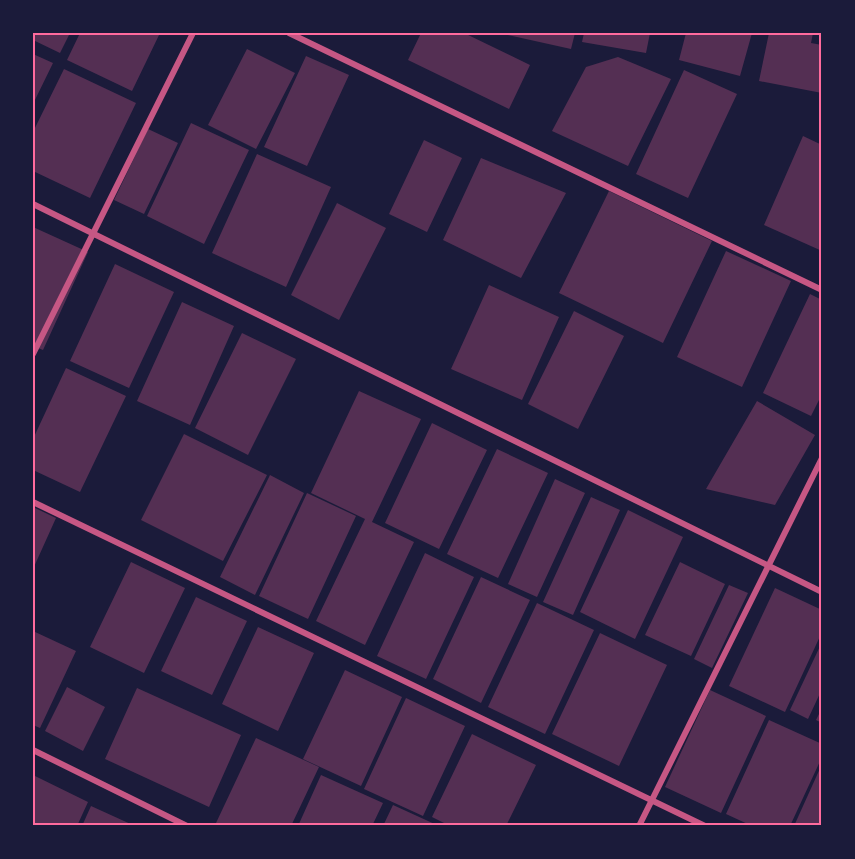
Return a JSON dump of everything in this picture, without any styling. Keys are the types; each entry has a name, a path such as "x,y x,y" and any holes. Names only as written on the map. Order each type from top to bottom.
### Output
{"street":[{"path":"33,354 193,33"},
{"path":"289,33 822,290"},
{"path":"33,204 822,592"},
{"path":"639,826 822,458"},
{"path":"33,502 705,826"},
{"path":"33,750 187,826"}],"building":[{"path":"33,33 70,33 60,53 33,40"},
{"path":"80,33 160,33 132,91 67,60"},
{"path":"421,33 464,33 530,65 509,109 408,60"},
{"path":"499,33 575,33 571,49"},
{"path":"584,33 650,33 646,53 582,42"},
{"path":"686,33 752,33 740,76 679,60"},
{"path":"769,33 813,33 811,43 822,45 822,93 759,81"},
{"path":"247,49 295,73 256,149 208,125"},
{"path":"33,54 53,63 33,104"},
{"path":"306,56 349,75 307,166 264,147"},
{"path":"618,57 671,79 628,166 552,131 586,67"},
{"path":"64,69 136,103 90,198 33,171 33,132"},
{"path":"684,70 737,94 688,198 636,174"},
{"path":"191,123 249,150 204,244 147,216"},
{"path":"148,129 178,143 144,214 114,200"},
{"path":"803,136 822,145 822,251 764,225"},
{"path":"424,140 462,158 427,232 389,214"},
{"path":"257,154 331,187 286,287 212,253"},
{"path":"481,158 566,193 521,278 443,240"},
{"path":"609,191 712,241 663,343 559,293"},
{"path":"337,203 386,228 339,320 291,295"},
{"path":"33,227 88,252 43,350 33,346"},
{"path":"726,251 791,281 742,387 677,357"},
{"path":"115,264 174,292 129,388 70,361"},
{"path":"489,285 559,317 522,400 451,369"},
{"path":"810,294 822,300 822,394 811,416 763,393"},
{"path":"182,302 234,326 190,425 137,401"},
{"path":"574,311 624,336 578,429 528,404"},
{"path":"242,333 296,359 248,455 195,428"},
{"path":"66,368 126,396 80,492 33,470 33,439"},
{"path":"359,391 421,419 372,522 414,542 365,645 316,621 365,519 311,493"},
{"path":"757,401 815,435 775,505 706,489"},
{"path":"432,423 487,450 439,549 385,523"},
{"path":"184,434 267,475 223,561 141,520"},
{"path":"497,449 548,473 498,578 447,554"},
{"path":"270,475 304,493 255,595 220,577"},
{"path":"555,479 585,493 537,597 508,584"},
{"path":"307,493 356,516 308,619 259,596"},
{"path":"591,497 620,510 573,615 543,602"},
{"path":"33,507 56,518 33,569"},
{"path":"628,510 683,537 635,639 580,612"},
{"path":"425,553 474,577 426,679 377,656"},
{"path":"131,562 185,588 144,673 90,647"},
{"path":"680,562 725,584 691,656 645,635"},
{"path":"481,577 530,600 481,703 433,679"},
{"path":"729,585 748,593 712,668 694,659"},
{"path":"775,588 822,610 822,632 785,712 729,686"},
{"path":"196,597 247,621 212,695 161,671"},
{"path":"537,603 594,630 545,734 488,707"},
{"path":"258,627 314,653 278,731 222,704"},
{"path":"33,631 76,651 40,728 33,725"},
{"path":"600,633 667,665 619,766 552,734"},
{"path":"822,642 822,689 808,719 790,710"},
{"path":"345,670 402,697 361,786 303,759"},
{"path":"67,687 105,707 83,751 45,731"},
{"path":"137,688 241,735 209,807 105,759"},
{"path":"710,690 766,716 721,813 665,787"},
{"path":"406,698 465,726 423,816 364,789"},
{"path":"822,708 822,723 816,720"},
{"path":"769,720 822,744 822,757 790,826 752,826 726,814"},
{"path":"472,734 536,765 506,826 450,826 432,817"},
{"path":"256,738 319,767 291,826 222,826 216,823"},
{"path":"822,764 822,826 794,826"},
{"path":"321,775 383,803 372,826 298,826"},
{"path":"35,776 88,802 77,826 33,826 33,780"},
{"path":"393,805 439,826 383,826"},
{"path":"91,806 135,826 82,826"}]}
